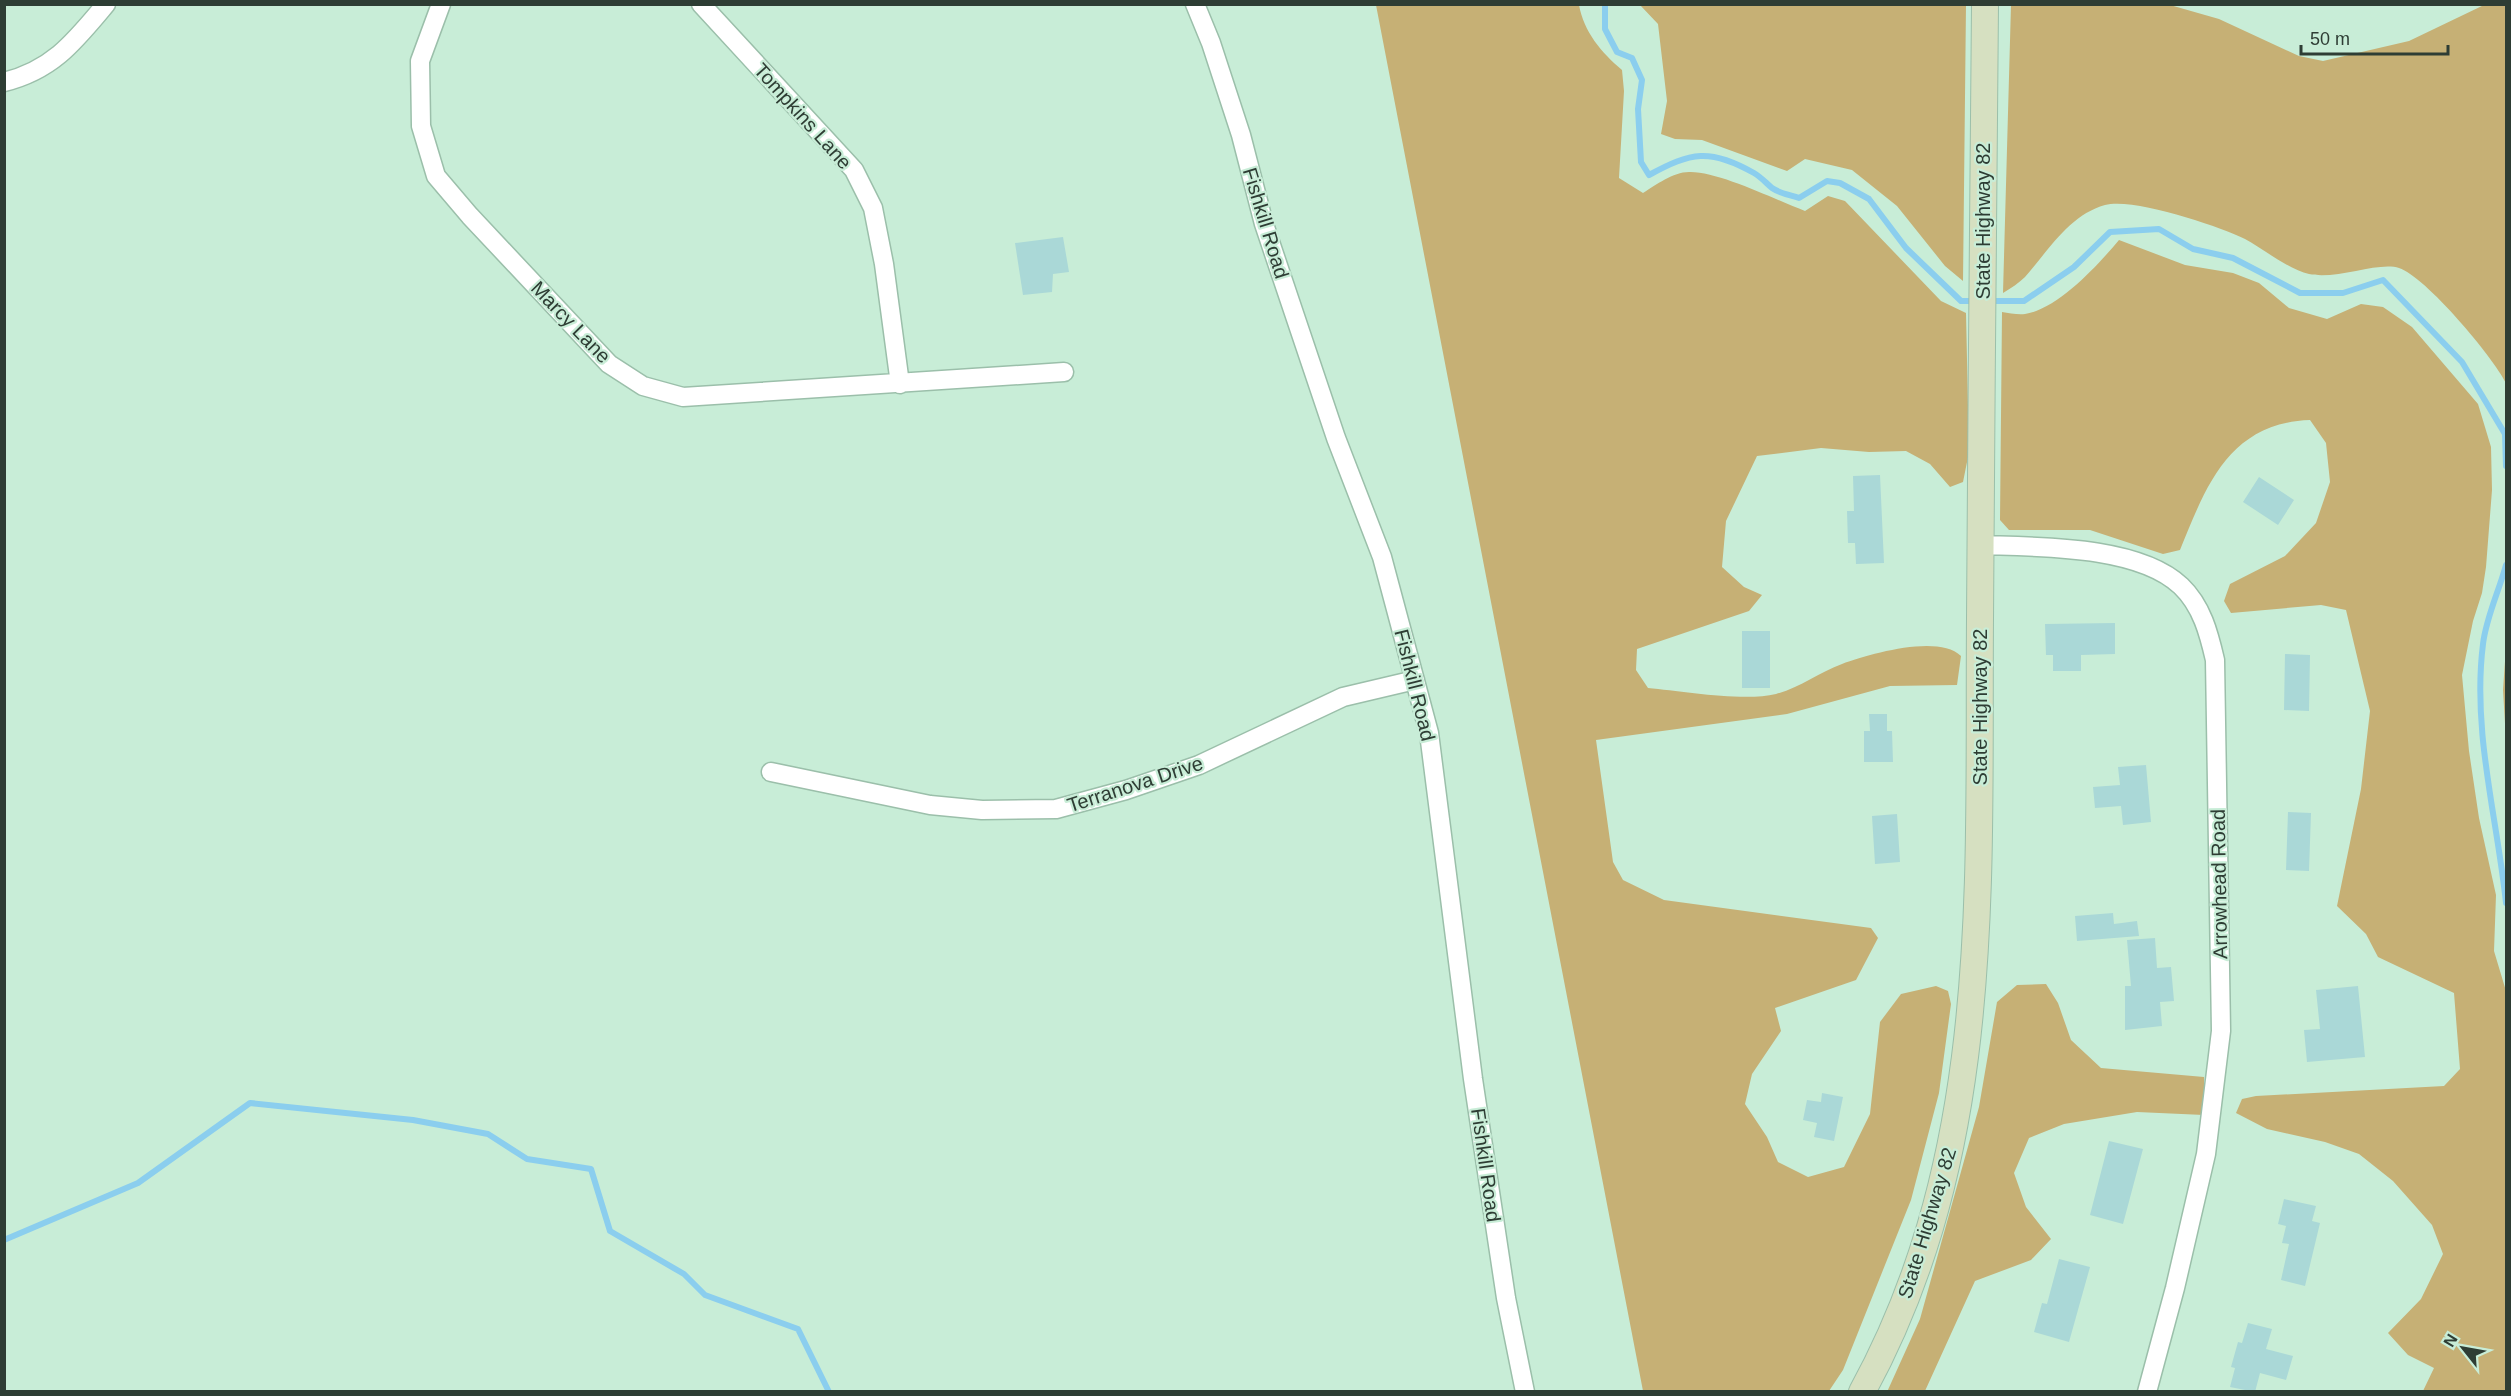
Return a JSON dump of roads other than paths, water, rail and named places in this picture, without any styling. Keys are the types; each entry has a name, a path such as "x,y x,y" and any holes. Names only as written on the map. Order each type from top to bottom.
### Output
{"main road":[{"name":"State Highway 82","path":"1862,1392 1887,1342 1929,1227 1948,1164 1965,1072 1977,941 1985,4"}],"street":[{"path":"4,82 54,61 74,43 106,4"},
{"name":"Marcy Lane","path":"441,4 420,62 422,126 436,176 470,216 609,364 643,386 683,397 1064,372"},
{"name":"Tompkins Lane","path":"701,4 854,170 873,208 884,264 900,384"},
{"name":"Fishkill Road","path":"1196,4 1218,63 1264,224 1336,438 1382,557 1429,733 1473,1079 1506,1298 1525,1392"},
{"name":"Arrowhead Road","path":"1981,545 2080,550 2144,563 2180,585 2192,599 2207,625 2215,660 2221,991 2216,1083 2201,1176 2147,1392"},
{"name":"Terranova Drive","path":"771,772 930,805 982,810 1056,809 1126,790 1199,765 1343,697 1415,680"}],"waterway":[{"path":"1605,4 1605,29 1617,52 1632,58 1642,80 1638,109 1641,162 1649,175 1677,161 1701,156 1739,165 1757,175 1775,190 1799,198 1827,181 1840,183 1869,199 1906,248 1961,301 1976,301"},
{"path":"1989,301 2024,301 2074,267 2110,232 2159,229 2193,249 2233,258 2300,293 2343,293 2383,280 2462,362 2505,434 2506,466"},
{"path":"2506,565 2485,634 2480,677 2483,742 2506,903"},
{"path":"4,1240 138,1183 250,1103 413,1120 488,1134 527,1159 591,1169 610,1231 684,1274 705,1295 798,1329 829,1392"}]}
